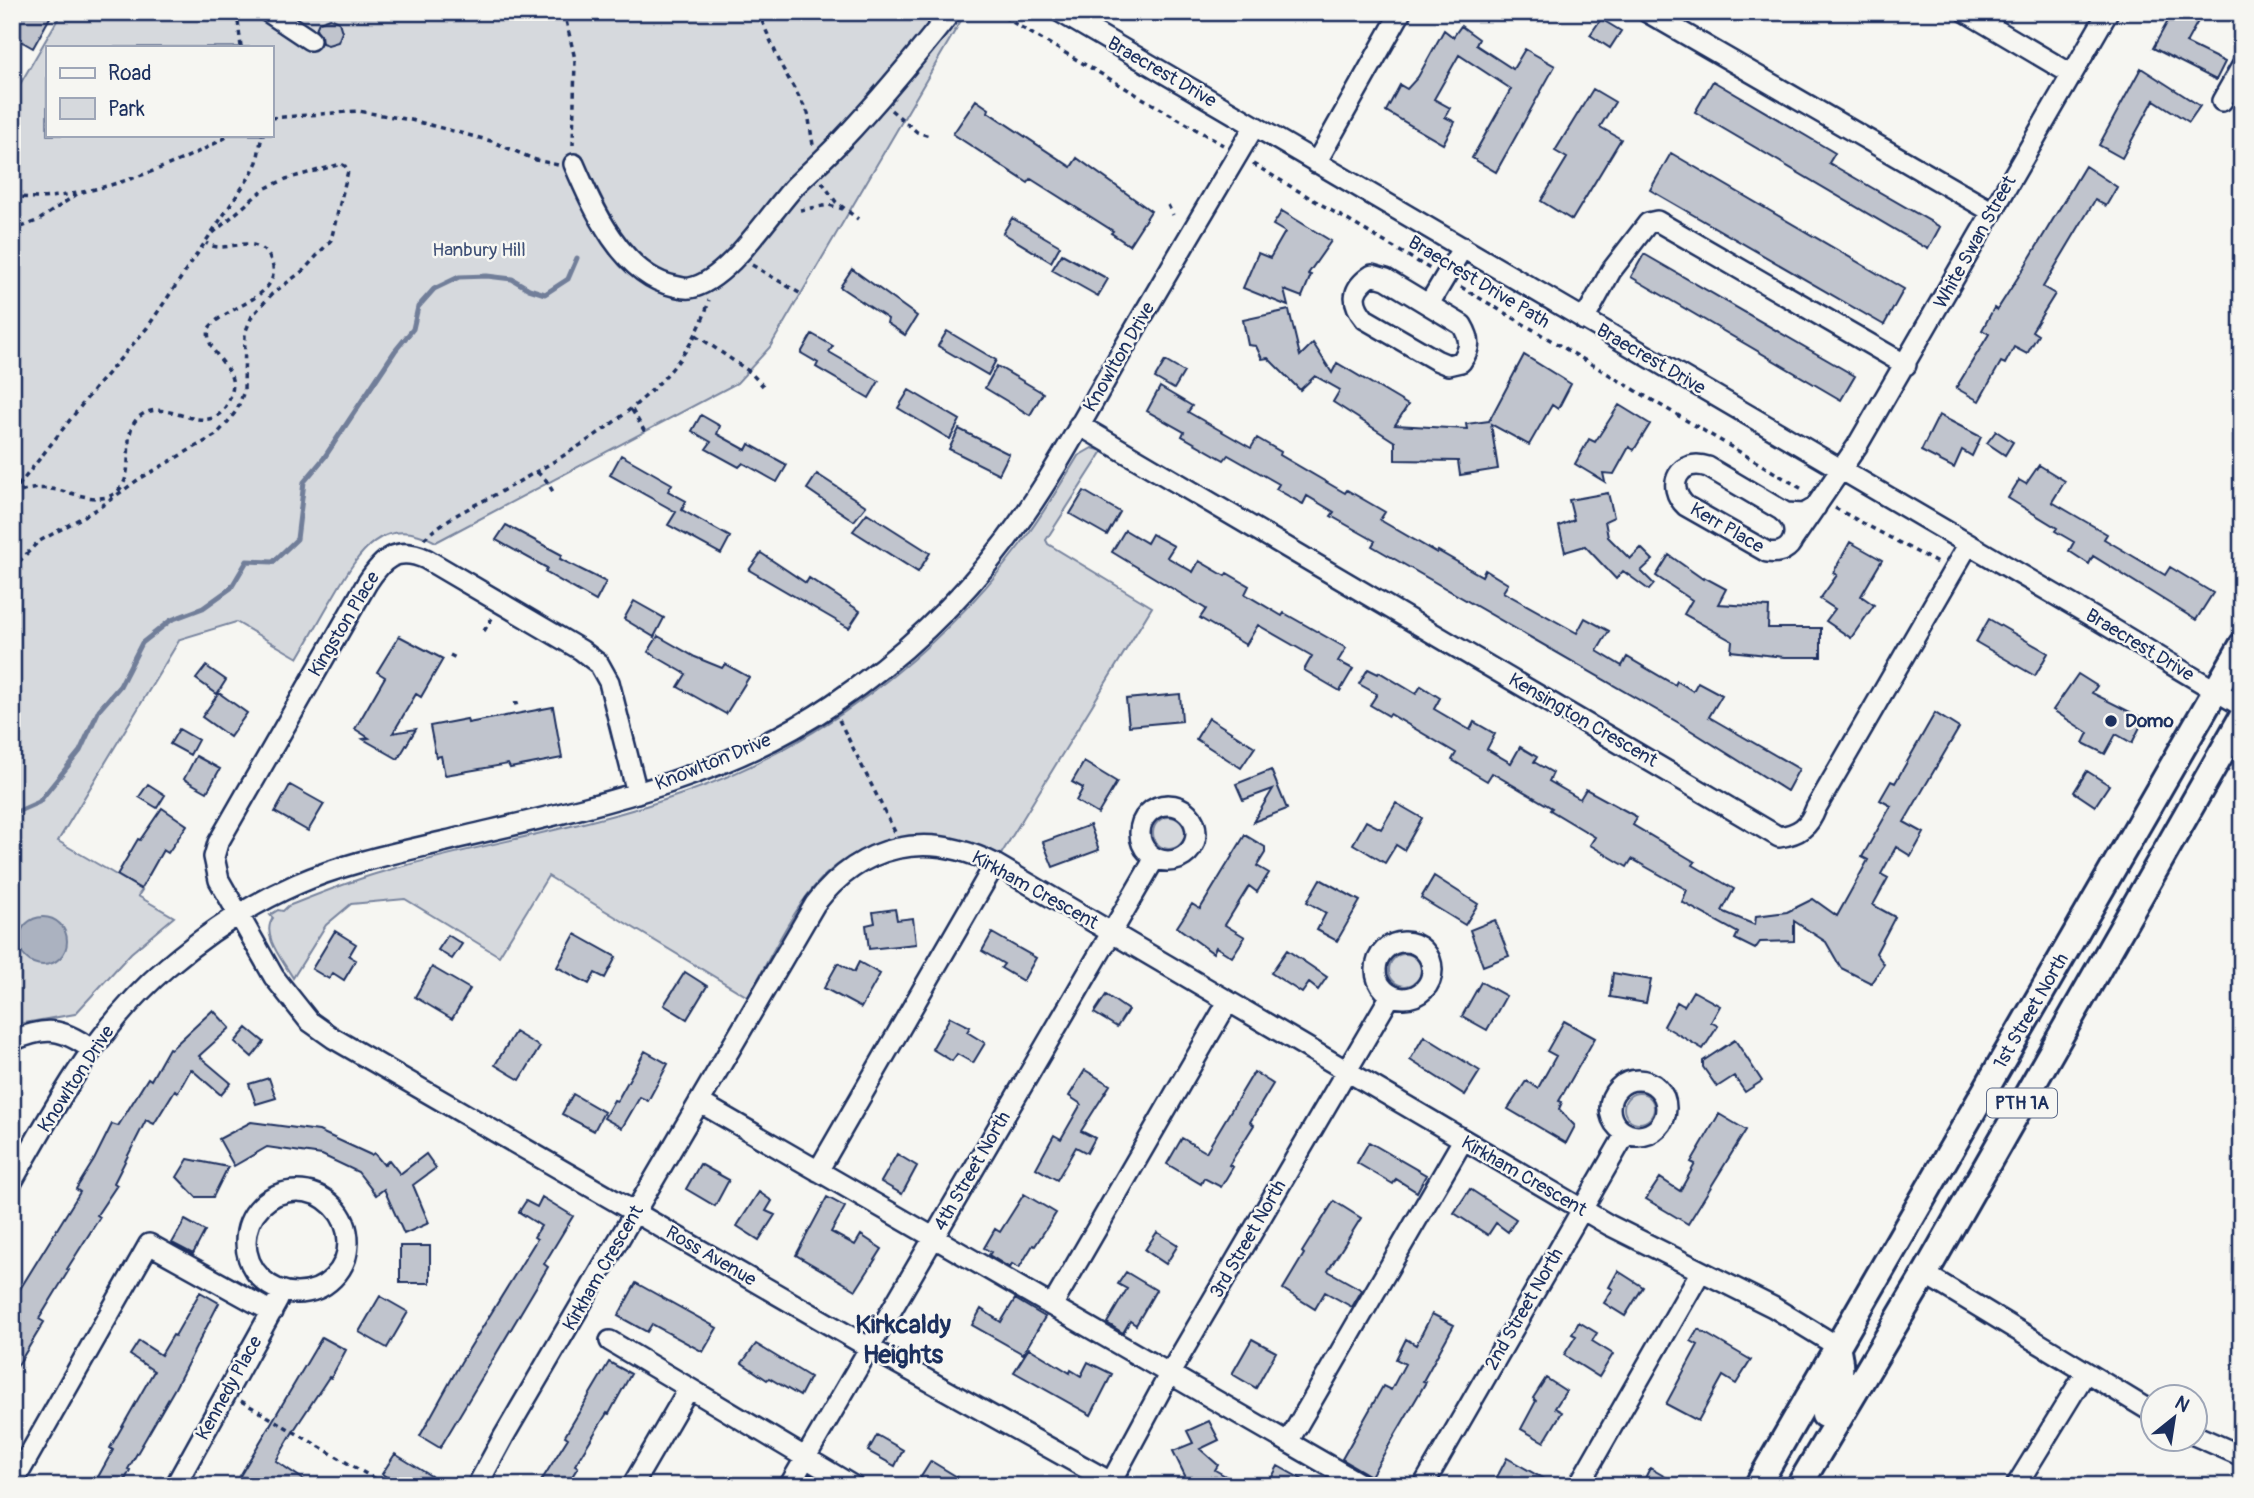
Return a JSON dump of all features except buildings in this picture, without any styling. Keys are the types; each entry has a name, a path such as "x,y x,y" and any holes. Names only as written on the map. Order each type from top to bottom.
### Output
{"main road":[{"name":"1st Street North","path":"1757,1486 2242,645"},
{"name":"1st Street North","path":"1799,1486 1925,1274 2242,718"},
{"path":"1784,1486 1838,1390 1841,1370 1837,1346"}],"street":[{"path":"268,12 310,40"},
{"path":"574,164 594,210 619,246 642,272 660,283 688,289 708,282 736,256 777,207 878,100 951,12"},
{"name":"Braecrest Drive","path":"1060,12 2242,706"},
{"path":"1647,12 1991,211"},
{"path":"1966,12 2071,74"},
{"name":"White Swan Street","path":"1842,471 1906,365 1991,211 2108,12"},
{"path":"1316,163 1393,15"},
{"path":"2221,101 2242,66"},
{"name":"Knowlton Drive","path":"12,1182 62,1093 91,1049 128,1005 167,967 238,915 295,885 348,865 637,793 716,765 790,729 831,705 876,671 930,624 983,569 1028,509 1254,127"},
{"path":"1584,320 1611,271 1648,223 1657,220 1906,365"},
{"path":"1429,303 1463,247"},
{"path":"1372,275 1386,279 1429,303 1462,325 1466,331 1469,351 1461,362 1448,365 1436,360 1365,319 1357,309 1354,295 1362,282 1372,275"},
{"name":"Kensington Crescent","path":"1079,425 1779,836 1793,835 1812,819 1968,545"},
{"name":"Kerr Place","path":"1792,541 1795,527 1782,511 1702,465 1684,468 1675,482 1676,494 1686,506 1759,549 1774,554 1781,552 1792,541 1842,471"},
{"path":"1782,511 1804,514 1818,504"},
{"path":"412,554 426,559 581,650 599,664 609,682 637,793"},
{"name":"Kingston Place","path":"238,915 215,870 214,857 218,843 375,570 389,557 412,554"},
{"name":"Kirkham Crescent","path":"477,1486 815,904 829,886 847,870 873,855 902,847 929,844 974,854 995,864 1582,1209 1648,1246 1773,1307 1837,1346"},
{"name":"4th Street North","path":"789,1486 1155,858"},
{"path":"818,1171 995,864"},
{"name":"Ross Avenue","path":"238,915 274,977 309,1021 333,1038 870,1348 1112,1484"},
{"name":"3rd Street North","path":"1112,1484 1170,1373 1391,995"},
{"path":"1052,1306 1228,1002"},
{"path":"12,1041 29,1035 58,1031 73,1036 91,1049"},
{"path":"699,1102 1364,1486"},
{"name":"2nd Street North","path":"1423,1486 1626,1133"},
{"path":"1289,1442 1463,1140"},
{"path":"294,1191 310,1192 325,1199 338,1211 346,1227 348,1244 344,1262 335,1276 321,1287 304,1293 282,1290 270,1286 258,1275 249,1261 247,1229 253,1214 271,1198 294,1191"},
{"path":"12,1485 149,1244 272,1312"},
{"path":"1578,1486 1701,1271"},
{"path":"1925,1274 2138,1404"},
{"name":"Kennedy Place","path":"174,1486 282,1290"},
{"path":"610,1341 853,1486"},
{"path":"2016,1486 2086,1372"},
{"path":"632,1486 689,1388"},
{"path":"2208,1441 2242,1456"}],"path":[{"path":"237,12 242,46"},
{"path":"273,118 358,111 411,120 491,141 546,163 567,166 574,164 572,135 575,59 564,12"},
{"path":"758,12 782,67 808,113 817,174 831,197 859,219"},
{"name":"Braecrest Drive Path","path":"995,12 1818,504 1952,572"},
{"path":"878,100 917,132 929,136"},
{"path":"12,197 48,198 81,191 154,170 228,136"},
{"path":"12,495 95,388 141,336 206,243 250,176 257,162 262,136"},
{"path":"12,569 38,542 99,508 139,479 216,435 228,423 237,410 244,391 246,333 251,316 272,294 304,270 331,240 349,176 347,168 341,164 286,179 264,189 212,233"},
{"path":"12,231 39,220 81,191"},
{"path":"795,211 829,205 851,213"},
{"path":"1168,205 1173,215"},
{"path":"12,495 40,487 93,497 111,495 117,492 125,478 131,432 136,418 158,409 195,419 207,419 223,410 231,397 232,379 229,370 211,347 208,340 209,328 222,316 262,293 270,284 274,270 272,260 260,247 244,243 220,248 206,243"},
{"path":"736,256 801,294"},
{"path":"412,554 430,533 536,472 632,410 673,366 695,335 705,313 715,276"},
{"path":"695,335 750,372 763,386"},
{"path":"632,410 645,432"},
{"path":"536,472 546,480 555,495"},
{"path":"484,631 488,625"},
{"path":"450,655 456,659"},
{"path":"831,705 902,847"},
{"path":"227,1393 387,1486"}],"green space":[{"name":"Hanbury Hill","path":"62,12 966,12 770,347 737,383 436,542 416,534 400,532 385,535 372,543 351,567 298,658 236,622 180,639 58,841 142,890 138,896 174,917 131,953 75,1014 13,1025 12,98"},
{"path":"1092,448 1103,451 1046,540 1048,544 1152,607 1000,856 963,841 931,836 894,839 858,852 827,873 805,898 748,997 548,876 499,956 405,899 351,904 326,925 293,978 269,932 273,918 270,915 278,910 283,911 288,906 382,872 572,826 685,793 782,750 827,723 912,660 987,586 1020,545 1078,456"},
{"path":"1169,817 1181,821 1185,833 1181,845 1169,849 1157,845 1153,833 1157,821"},
{"path":"1405,954 1416,959 1421,970 1416,981 1405,986 1394,981 1389,970 1394,959"},
{"path":"1639,1093 1650,1097 1654,1108 1650,1119 1639,1123 1628,1119 1624,1108 1628,1097"}],"shaded area":[{"path":"43,917 60,924 67,941 60,958 43,965 26,958 19,941 26,924"}],"waterway":[{"path":"12,814 39,802 80,751 99,710 120,686 142,643 171,620 203,608 231,588 247,561 273,562 297,539 304,482 324,458 395,351 413,329 418,307 434,289 459,277 487,276 512,279 545,294 568,279 577,258"}],"place":[{"name":"Domo","path":"2111,721"}],"district":[{"name":"Kirkcaldy Heights","path":"903,1340"}]}
